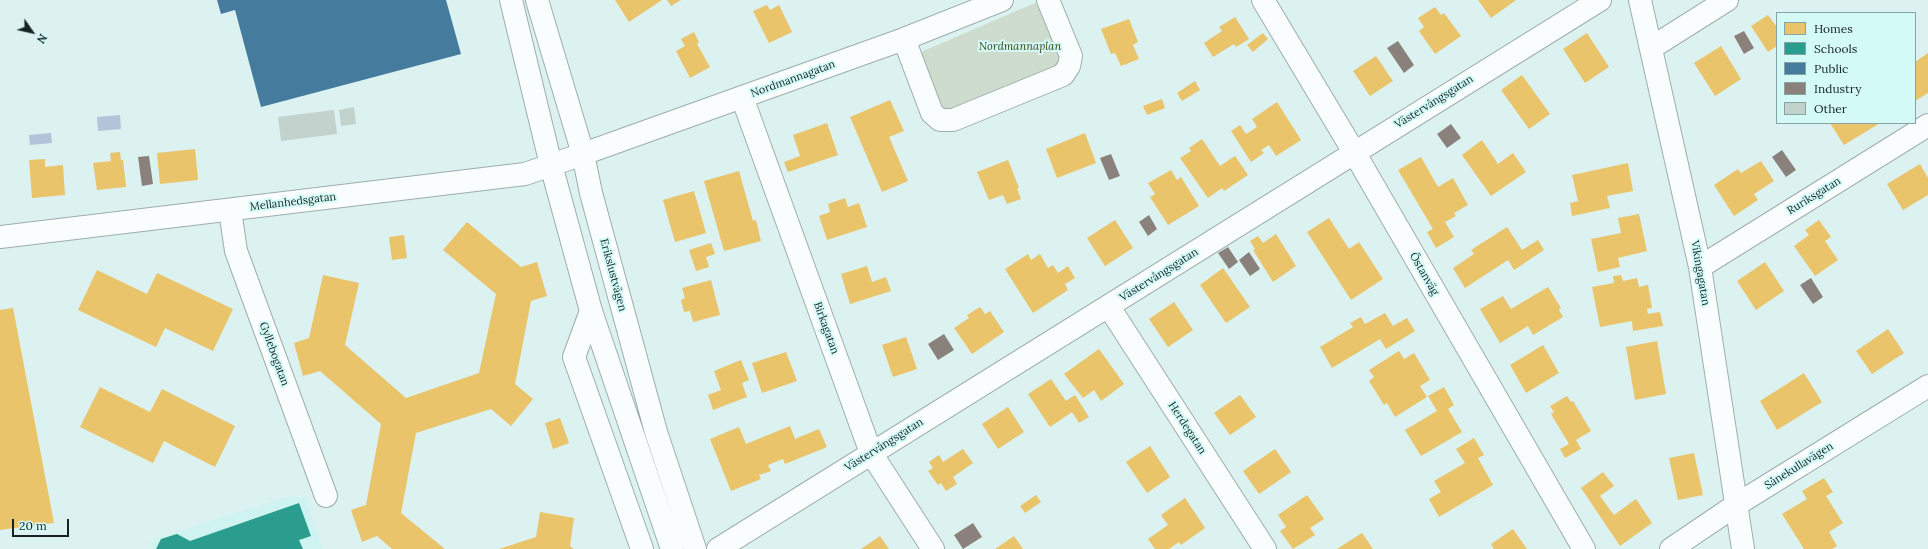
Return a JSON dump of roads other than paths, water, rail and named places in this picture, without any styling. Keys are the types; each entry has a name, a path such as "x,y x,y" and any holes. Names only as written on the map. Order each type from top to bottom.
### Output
{"street":[{"path":"511,0 551,165 591,312 672,549"},
{"name":"Nordmannagatan","path":"583,154 904,39 1002,0"},
{"path":"904,39 932,113 940,120 953,120 1063,75 1069,66 1071,56 1048,0"},
{"name":"Östanväg","path":"1263,0 1354,152 1584,549"},
{"name":"Västervångsgatan","path":"718,549 1600,0"},
{"name":"Vikingagatan","path":"1640,0 1700,267 1743,549"},
{"path":"1651,48 1727,0"},
{"name":"Erikslustvägen","path":"540,1 583,154 591,193 656,432 695,549"},
{"name":"Birkagatan","path":"742,97 872,453 933,549"},
{"name":"Ruriksgatan","path":"1700,267 1928,125"},
{"name":"Mellanhedsgatan","path":"0,237 525,174 583,154"},
{"name":"Gyllebogatan","path":"230,210 236,251 326,496"},
{"name":"Herdegatan","path":"1108,307 1265,549"},
{"path":"591,312 574,357 642,549"},
{"name":"Sånekullavägen","path":"1671,549 1736,505 1928,386"}],"park label":[{"name":"Nordmannaplan","path":"1020,47"}]}
